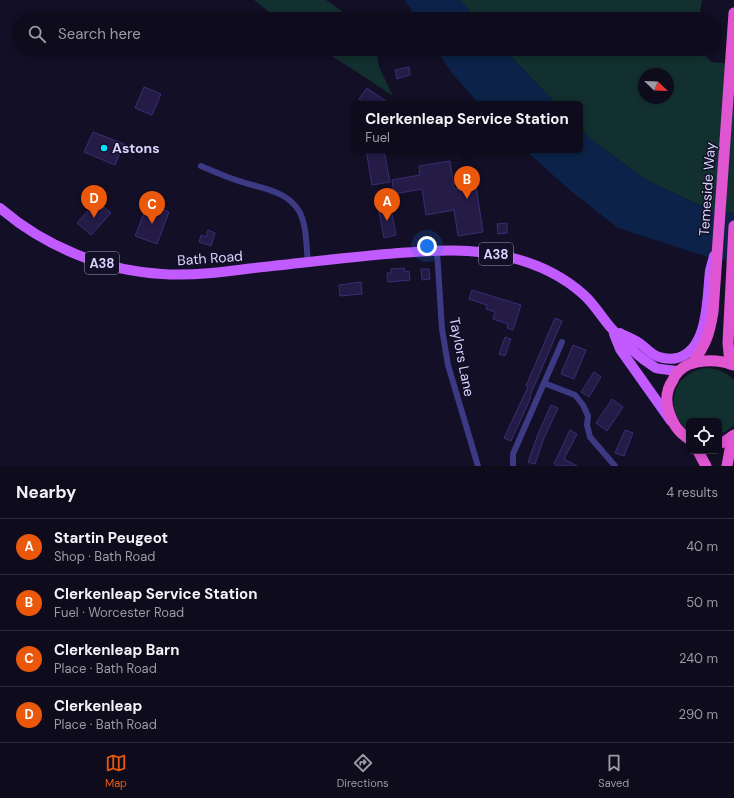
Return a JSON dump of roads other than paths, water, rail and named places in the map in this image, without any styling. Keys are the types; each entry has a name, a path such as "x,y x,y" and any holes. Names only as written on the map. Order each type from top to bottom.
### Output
{"highway":[{"name":"Temeside Way","path":"693,363 705,345 710,332 712,293 718,243 734,12"},
{"path":"686,437 679,432 672,422 666,405 666,394 678,371 693,363 703,361 732,364 728,343 731,331 729,306 734,226"},
{"path":"722,442 734,435"},
{"path":"727,466 730,449 734,440"},
{"path":"700,454 706,466"}],"main road":[{"name":"Bath Road","path":"0,208 25,228 70,252 93,260 137,271 162,274 191,275 374,255 437,250"},
{"name":"A38","path":"437,250 499,254 523,260 552,272 583,295 598,310 612,329 639,356 656,368 678,371"},
{"path":"612,329 641,344 651,353 660,358 674,359 681,357 689,352 699,338 712,293"},
{"name":"A38","path":"612,329 620,349 672,422"}],"street":[{"path":"201,166 237,181 273,192 288,199 299,210 302,217 308,262"},
{"name":"Taylors Lane","path":"437,250 442,330 448,365 478,466"},
{"path":"513,466 512,454 562,342"},
{"path":"544,383 575,395 583,405 588,416 587,425 590,437 615,466"}],"water":[{"path":"405,0 460,0 471,12 413,12"},
{"path":"441,56 511,56 553,101 476,101 451,72"},
{"path":"583,131 593,141 648,181 717,213 734,212 734,261 708,257 618,228 572,192 528,153 583,153"}],"place":[{"name":"Astons","path":"104,148"},
{"name":"Clerkenleap Service Station","path":"467,199"},
{"name":"Clerkenleap","path":"94,218"},
{"name":"Startin Peugeot","path":"387,221"},
{"name":"Clerkenleap Barn","path":"152,224"}]}
